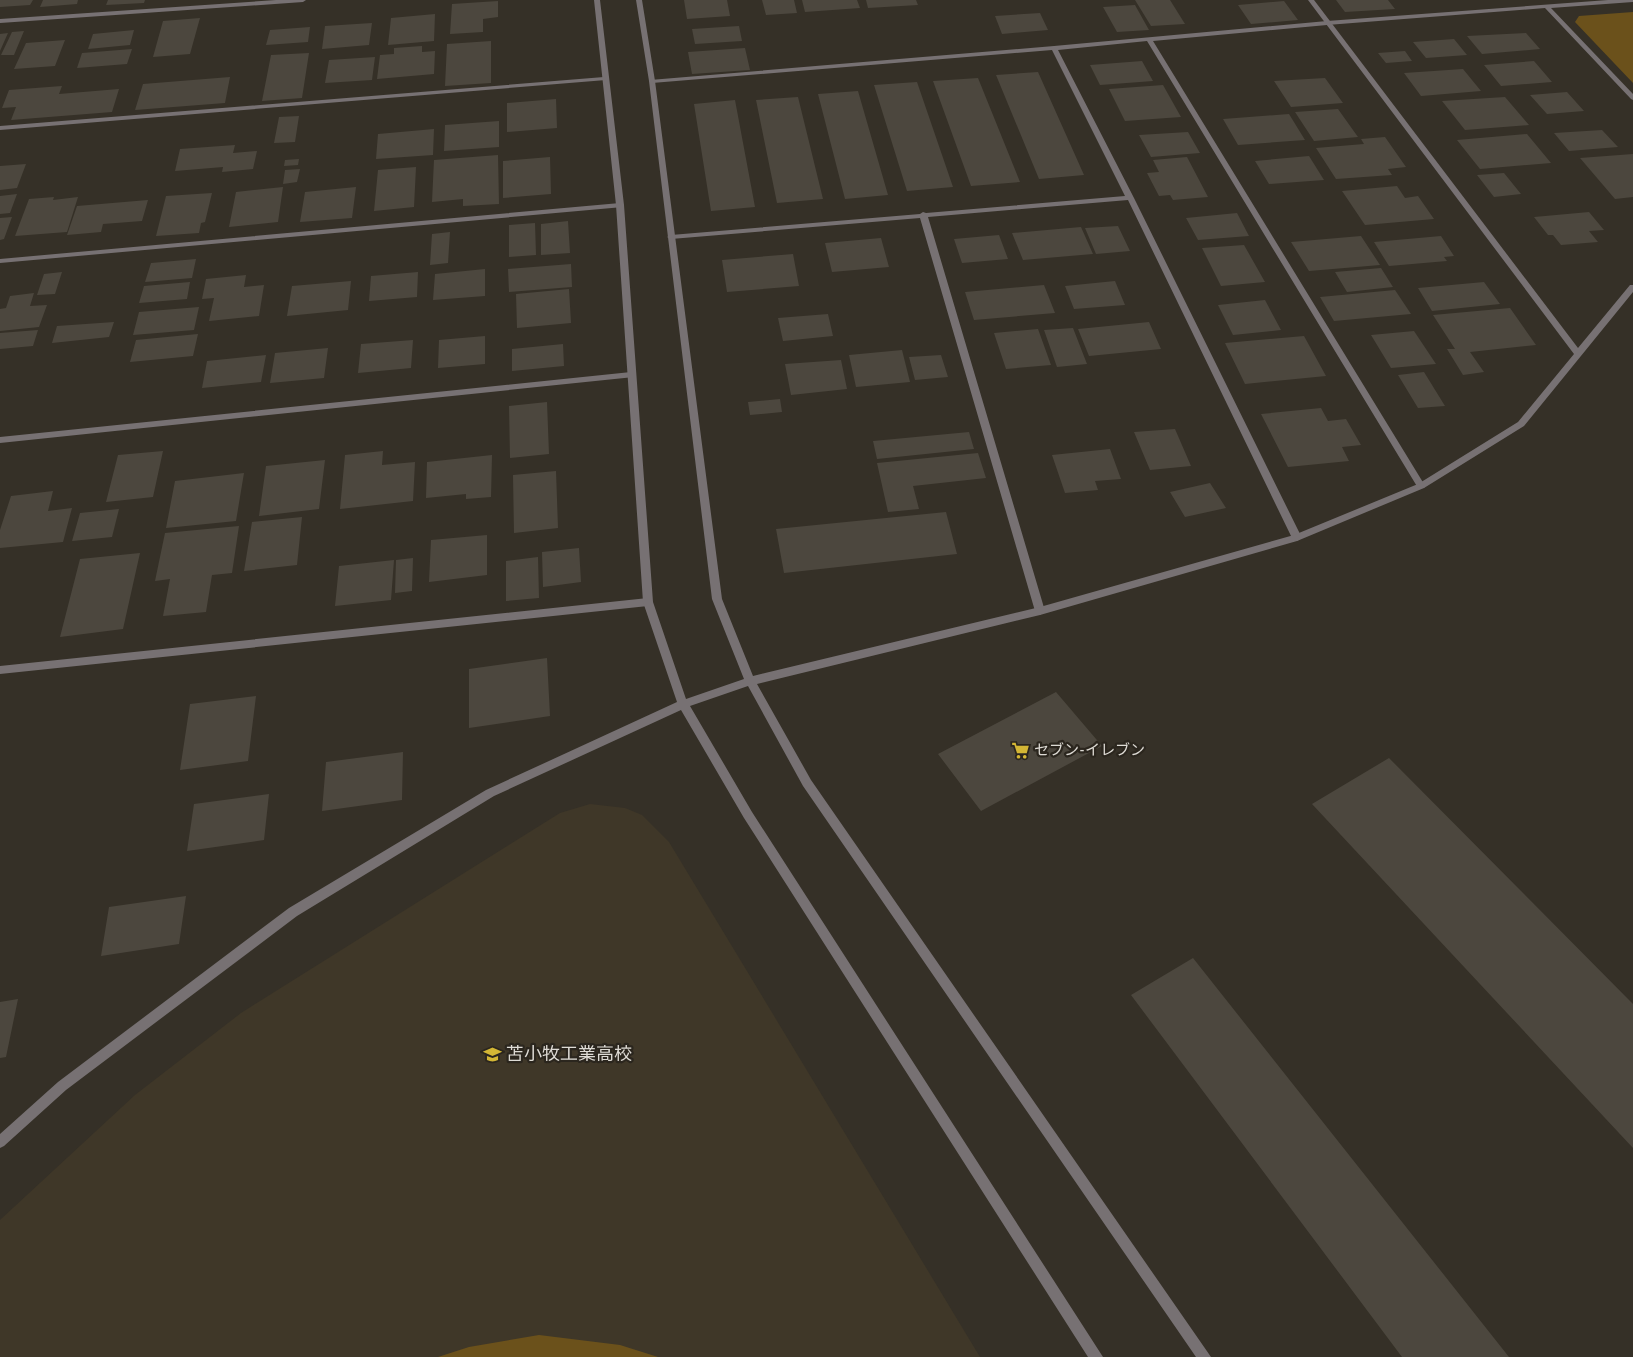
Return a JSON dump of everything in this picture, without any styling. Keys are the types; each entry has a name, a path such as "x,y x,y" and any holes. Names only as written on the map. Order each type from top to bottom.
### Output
{"street":[{"path":"0,21 303,0"},
{"path":"597,0 604,79 620,205 648,602 683,704 748,815 1096,1357"},
{"path":"639,0 652,81 717,598 750,682 807,783 1204,1357"},
{"path":"1311,0 1579,355"},
{"path":"652,81 1054,48 1327,23 1633,0"},
{"path":"1546,6 1633,98"},
{"path":"1149,39 1421,486"},
{"path":"1054,48 1297,538"},
{"path":"0,128 604,79"},
{"path":"671,237 923,214 1130,198"},
{"path":"0,261 620,205"},
{"path":"923,214 1040,610"},
{"path":"0,1142 62,1086 293,912 490,793 683,704 750,682 1040,610 1297,538 1421,486 1521,424 1633,287"},
{"path":"0,440 631,375"},
{"path":"0,670 648,602"}],"shaded area":[{"path":"1633,12 1633,83 1575,22 1579,16"},
{"name":"苫小牧工業高校","path":"590,804 625,808 642,815 669,842 980,1357 0,1357 0,1220 135,1095 241,1013 560,813"},
{"path":"539,1335 620,1345 658,1357 438,1357 469,1347"}],"building":[{"path":"0,0 33,0 30,5 0,7"},
{"path":"43,0 78,0 77,4 40,7"},
{"path":"108,0 145,0 144,3 106,5"},
{"path":"684,0 727,0 730,16 687,19"},
{"path":"762,0 794,0 797,13 766,15"},
{"path":"802,0 857,0 860,8 805,12"},
{"path":"866,0 916,0 918,5 868,8"},
{"path":"1135,0 1170,0 1185,24 1151,26"},
{"path":"1336,0 1388,0 1395,9 1345,12"},
{"path":"498,1 498,17 483,19 483,32 450,34 452,4"},
{"path":"1284,1 1298,20 1251,24 1238,5"},
{"path":"1135,5 1149,30 1117,32 1103,7"},
{"path":"1040,13 1048,30 1002,34 995,16"},
{"path":"435,14 434,41 388,45 391,18"},
{"path":"200,18 190,54 153,57 163,21"},
{"path":"372,23 369,45 322,49 325,26"},
{"path":"739,26 742,41 695,44 692,29"},
{"path":"310,27 308,42 266,45 270,30"},
{"path":"134,30 130,45 88,49 93,34"},
{"path":"24,31 14,55 1,55 12,32"},
{"path":"8,33 0,51 0,34"},
{"path":"1526,33 1540,49 1482,54 1467,36"},
{"path":"1454,39 1467,55 1426,58 1413,42"},
{"path":"65,40 55,66 14,69 26,43"},
{"path":"491,41 491,83 445,86 447,44"},
{"path":"422,46 422,52 435,51 434,74 377,79 380,55 394,54 394,48"},
{"path":"745,48 750,70 692,74 688,52"},
{"path":"132,49 127,64 77,68 82,53"},
{"path":"1405,51 1412,61 1386,63 1378,53"},
{"path":"309,53 302,98 262,101 271,55"},
{"path":"375,57 372,80 325,83 329,60"},
{"path":"1142,61 1153,81 1100,85 1090,65"},
{"path":"1534,61 1552,82 1501,86 1484,65"},
{"path":"1463,69 1481,91 1421,96 1404,73"},
{"path":"1038,72 1084,175 1039,179 996,75"},
{"path":"230,77 225,103 135,110 143,84"},
{"path":"978,78 1020,182 971,186 933,81"},
{"path":"1325,78 1343,103 1291,107 1274,81"},
{"path":"917,82 953,187 907,191 874,85"},
{"path":"1163,85 1181,117 1125,121 1109,89"},
{"path":"62,86 59,94 119,89 112,112 11,120 16,107 2,108 9,90"},
{"path":"858,91 888,195 845,199 818,94"},
{"path":"1567,92 1584,111 1547,114 1530,95"},
{"path":"798,97 823,199 777,203 756,100"},
{"path":"1505,97 1529,125 1465,130 1442,101"},
{"path":"556,99 557,128 507,132 507,103"},
{"path":"735,100 755,207 711,211 694,104"},
{"path":"1338,109 1358,137 1314,141 1295,112"},
{"path":"1289,114 1305,140 1238,145 1223,119"},
{"path":"299,116 295,142 274,143 279,117"},
{"path":"499,121 499,147 444,151 445,125"},
{"path":"434,129 433,155 376,159 378,134"},
{"path":"1602,130 1618,147 1569,151 1554,133"},
{"path":"1188,132 1200,153 1151,157 1139,135"},
{"path":"1527,134 1551,163 1480,169 1457,140"},
{"path":"1385,137 1406,167 1388,169 1392,175 1336,179 1316,148 1364,144 1361,139"},
{"path":"235,145 233,153 257,151 253,169 222,172 223,167 175,171 180,149"},
{"path":"1633,154 1633,197 1615,199 1580,158"},
{"path":"498,155 499,204 463,206 463,199 432,202 434,160"},
{"path":"1309,156 1324,180 1269,184 1255,161"},
{"path":"550,157 551,194 503,198 503,161"},
{"path":"1187,157 1208,197 1173,200 1170,195 1159,196 1147,173 1159,172 1153,160"},
{"path":"299,159 298,165 284,166 285,160"},
{"path":"26,164 17,188 0,190 0,166"},
{"path":"416,167 414,207 374,211 378,170"},
{"path":"300,169 297,182 283,184 285,170"},
{"path":"1504,173 1521,194 1494,197 1477,175"},
{"path":"1397,186 1405,198 1418,196 1434,219 1365,225 1342,191"},
{"path":"283,187 278,222 229,227 236,192"},
{"path":"356,187 352,218 300,222 305,192"},
{"path":"212,193 205,222 201,223 199,233 156,236 166,196"},
{"path":"17,194 10,213 0,214 0,196"},
{"path":"54,197 53,200 78,197 67,232 15,236 29,199"},
{"path":"148,200 142,221 103,224 101,232 67,235 77,206"},
{"path":"1589,212 1604,230 1589,231 1598,242 1561,245 1553,235 1548,235 1534,217"},
{"path":"1237,213 1249,236 1198,240 1186,218"},
{"path":"12,217 4,239 0,240 0,218"},
{"path":"568,221 570,253 541,255 541,224"},
{"path":"535,223 536,255 509,257 509,225"},
{"path":"1118,226 1130,251 1096,254 1085,228"},
{"path":"1081,227 1093,254 1023,260 1012,233"},
{"path":"450,232 448,263 430,265 432,234"},
{"path":"999,235 1008,259 962,263 954,239"},
{"path":"1361,236 1380,265 1309,271 1291,242"},
{"path":"1441,236 1454,256 1444,257 1447,261 1389,266 1374,242"},
{"path":"881,238 889,267 832,272 825,243"},
{"path":"1244,245 1265,282 1221,286 1202,248"},
{"path":"793,254 799,286 727,292 722,260"},
{"path":"196,259 192,278 145,282 151,263"},
{"path":"571,264 572,287 509,292 508,269"},
{"path":"1381,268 1393,287 1347,292 1335,272"},
{"path":"485,269 485,296 433,300 435,274"},
{"path":"62,272 55,294 37,295 44,274"},
{"path":"418,272 417,297 369,301 371,276"},
{"path":"246,275 244,287 264,285 259,316 209,321 214,298 202,299 206,279"},
{"path":"351,281 348,310 287,316 292,286"},
{"path":"1115,281 1125,305 1074,309 1065,286"},
{"path":"190,282 187,299 139,303 144,286"},
{"path":"1484,282 1500,304 1432,311 1418,288"},
{"path":"1044,285 1055,313 974,320 965,292"},
{"path":"569,289 571,323 517,328 516,294"},
{"path":"1395,290 1411,314 1334,321 1320,297"},
{"path":"34,293 30,306 47,305 39,327 0,331 0,309 6,308 10,296"},
{"path":"1265,300 1281,330 1233,335 1218,305"},
{"path":"199,307 194,330 133,335 139,312"},
{"path":"1510,308 1536,345 1470,352 1484,372 1463,375 1447,349 1455,349 1433,315"},
{"path":"828,314 833,336 783,341 778,318"},
{"path":"114,322 109,337 52,343 57,326"},
{"path":"1149,322 1161,349 1089,356 1078,329"},
{"path":"1073,328 1087,364 1057,367 1044,330"},
{"path":"1038,329 1051,365 1006,369 994,333"},
{"path":"38,330 33,346 0,349 0,333"},
{"path":"1414,331 1436,364 1391,368 1371,335"},
{"path":"198,334 193,356 130,362 136,340"},
{"path":"485,336 485,364 438,368 439,340"},
{"path":"1304,336 1326,376 1245,384 1225,343"},
{"path":"413,340 411,368 358,373 361,344"},
{"path":"563,344 564,366 512,371 512,349"},
{"path":"328,348 324,378 270,383 275,353"},
{"path":"902,350 910,382 856,387 849,355"},
{"path":"266,355 261,382 202,388 207,361"},
{"path":"941,355 948,377 915,380 909,357"},
{"path":"841,360 847,389 791,395 785,364"},
{"path":"1424,372 1445,406 1418,408 1398,375"},
{"path":"780,399 782,412 750,415 748,402"},
{"path":"547,402 549,454 510,458 509,406"},
{"path":"1321,408 1328,421 1346,419 1361,445 1342,447 1349,461 1288,467 1261,414"},
{"path":"1175,429 1191,466 1150,470 1134,432"},
{"path":"969,432 974,449 877,459 873,441"},
{"path":"1110,449 1121,479 1095,481 1098,490 1065,493 1052,455"},
{"path":"163,451 153,497 106,502 118,455"},
{"path":"383,451 382,465 415,462 413,501 340,509 345,455"},
{"path":"978,453 986,478 913,486 919,509 888,512 877,463"},
{"path":"492,455 491,497 466,499 466,494 426,498 427,462"},
{"path":"325,460 319,509 259,516 266,466"},
{"path":"556,471 558,528 514,533 513,475"},
{"path":"244,473 236,521 166,528 175,481"},
{"path":"1210,483 1226,508 1185,517 1170,492"},
{"path":"53,491 48,511 72,508 63,542 0,548 0,530 11,496"},
{"path":"119,509 112,537 72,541 80,513"},
{"path":"946,512 957,554 784,573 776,529"},
{"path":"302,517 297,565 244,571 252,522"},
{"path":"239,526 232,573 212,575 206,612 163,616 170,579 155,581 165,533"},
{"path":"487,535 487,575 429,582 431,540"},
{"path":"579,548 581,582 543,587 542,552"},
{"path":"140,553 123,629 60,637 80,559"},
{"path":"538,557 539,598 506,601 506,561"},
{"path":"413,558 412,591 395,593 396,560"},
{"path":"394,560 391,600 335,606 339,566"},
{"path":"547,658 550,716 469,728 469,669"},
{"name":"セブン-イレブン","path":"1056,692 1102,746 981,811 938,754"},
{"path":"256,696 248,761 180,770 190,704"},
{"path":"403,752 402,800 322,811 326,762"},
{"path":"1389,758 1633,1004 1633,1148 1312,804"},
{"path":"269,794 264,840 187,851 194,804"},
{"path":"186,896 179,944 101,956 109,907"},
{"path":"1193,958 1509,1357 1402,1357 1131,995"},
{"path":"18,999 6,1057 0,1058 0,1002"}],"place":[{"name":"セブン-イレブン","path":"1020,750"},
{"name":"苫小牧工業高校","path":"492,1054"}]}
